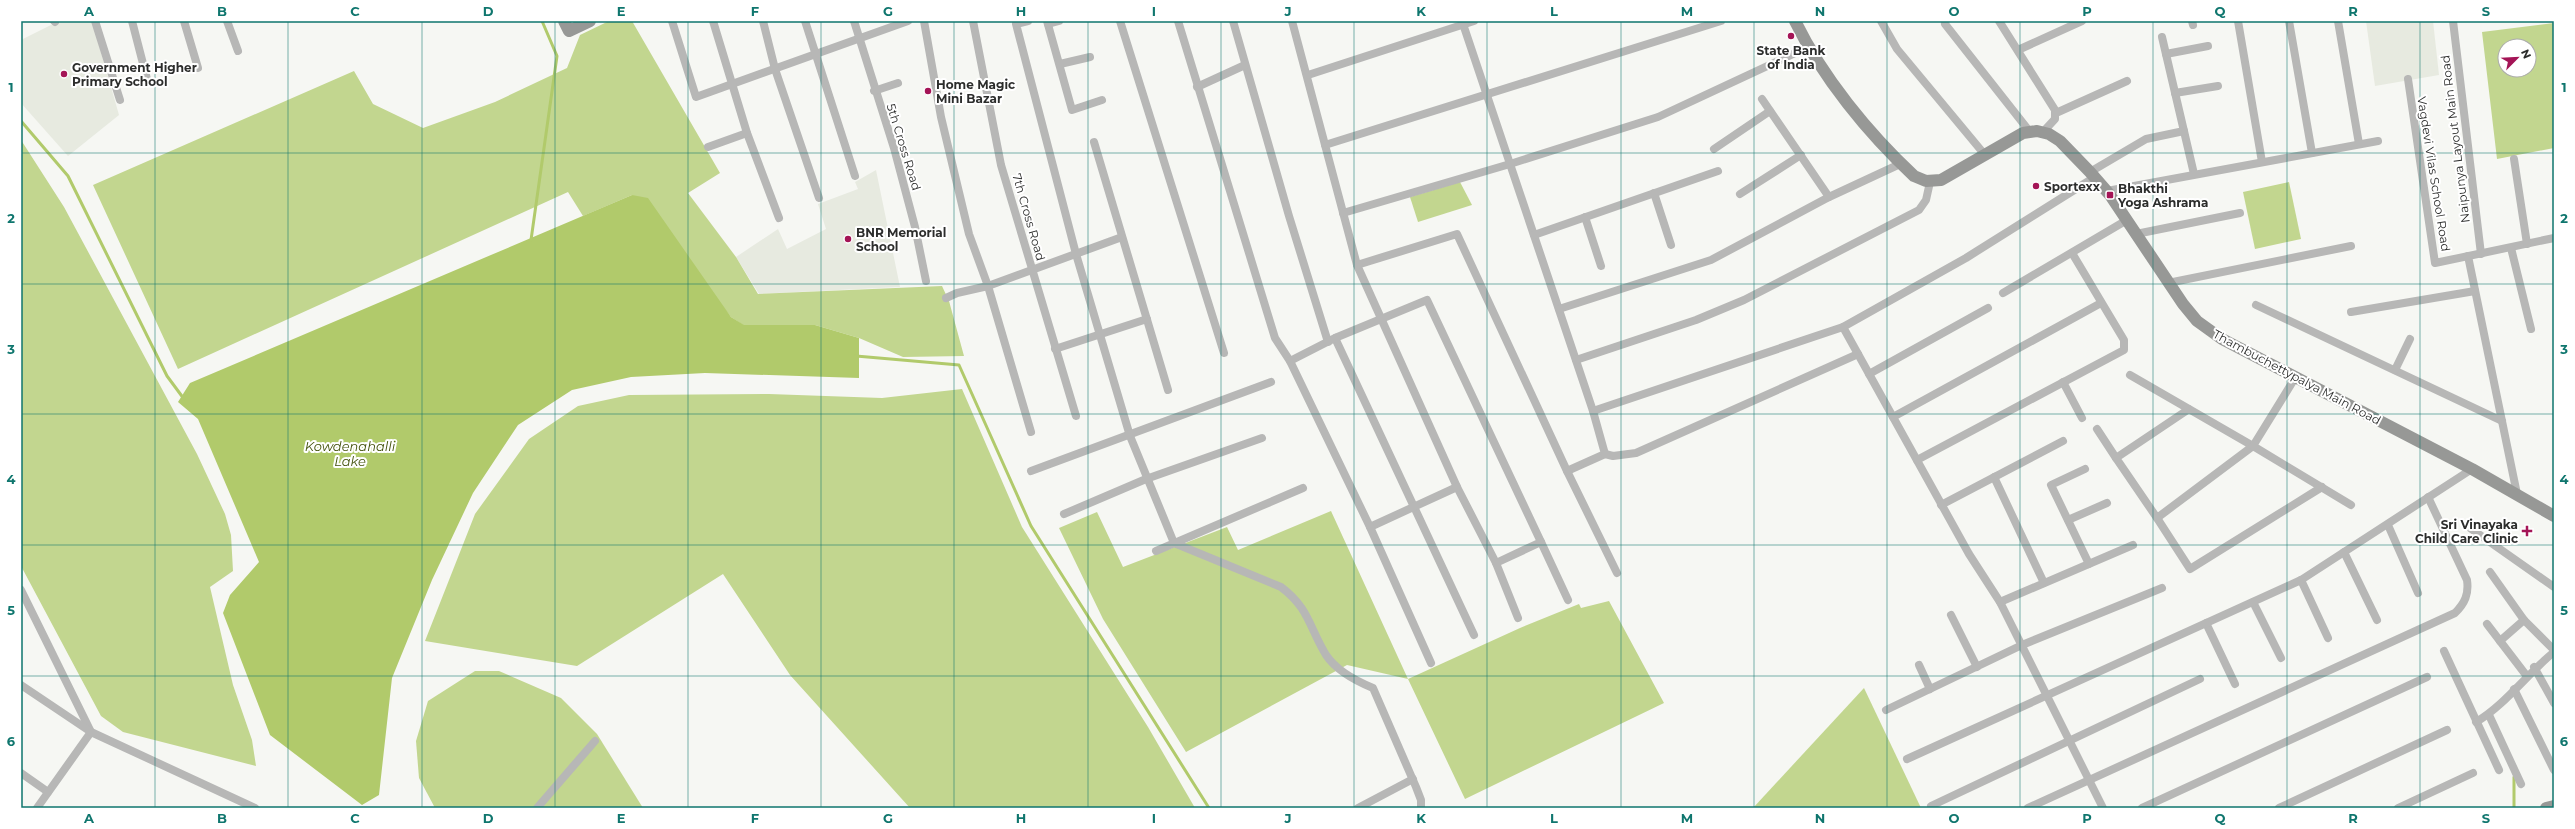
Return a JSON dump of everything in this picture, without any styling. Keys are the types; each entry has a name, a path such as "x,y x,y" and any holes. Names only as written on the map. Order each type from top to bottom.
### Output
{"main road":[{"path":"564,21 569,30 590,21"},
{"path":"1795,21 1808,47 1847,102 1900,164 1914,176 1930,182"},
{"name":"Thambuchettypalya Main Road","path":"1930,182 1947,178 2023,133 2043,132 2060,141 2107,191 2168,283 2191,314 2206,328 2222,339 2295,378 2472,469 2554,516"},
{"path":"2546,808 2554,806"}],"street":[{"path":"95,21 120,100"},
{"path":"132,21 148,83"},
{"path":"184,21 198,68"},
{"path":"227,21 238,51"},
{"path":"672,21 696,97 908,21"},
{"path":"713,21 731,85 747,133 779,218"},
{"path":"763,21 775,69 819,198"},
{"path":"805,21 855,176"},
{"name":"5th Cross Road","path":"854,21 874,91 896,155 915,227 926,282"},
{"path":"924,21 941,118 968,234 988,286 1031,432"},
{"name":"7th Cross Road","path":"973,21 1001,165 1076,416"},
{"path":"1028,21 1016,24 1076,254 1101,334 1130,436 1146,479 1174,543 1281,587 1296,598 1306,612 1327,656 1354,680 1373,688 1413,779 1421,800 1421,808"},
{"path":"1059,21 1048,22 1072,110 1102,100"},
{"path":"1120,21 1224,353"},
{"path":"1178,21 1275,338 1290,361 1370,527 1431,663"},
{"path":"1233,21 1245,65 1331,340 1414,507 1474,635"},
{"path":"1292,21 1308,75 1357,265 1457,487 1496,563 1518,618"},
{"path":"1308,75 1462,23 1474,21"},
{"path":"1325,145 1721,21"},
{"path":"1881,21 1897,49 1986,155"},
{"path":"1999,21 2056,113 2055,119 2043,132"},
{"path":"2018,50 2082,21"},
{"path":"2238,21 2262,162"},
{"path":"2289,21 2312,153"},
{"path":"2338,21 2359,144"},
{"name":"Naipunya Layout Main Road","path":"2453,21 2481,254"},
{"path":"1462,23 1593,411 1605,454"},
{"path":"1945,24 2030,132"},
{"path":"2162,37 2194,174"},
{"path":"2166,54 2208,46"},
{"path":"1343,213 1510,164 1658,117 1808,47"},
{"path":"1060,64 1090,57"},
{"path":"1197,87 1245,65"},
{"name":"Vagdevi Vilas School Road","path":"2408,79 2436,263 2468,256"},
{"path":"2056,113 2127,81"},
{"path":"874,91 898,83"},
{"path":"2175,93 2218,86"},
{"path":"1762,99 1829,197"},
{"path":"1714,149 1770,111"},
{"path":"1593,411 1843,327 1966,258 2146,139 2184,131"},
{"path":"708,147 747,133"},
{"path":"2107,191 2378,141"},
{"path":"1094,142 1168,390"},
{"path":"1740,194 1800,155"},
{"path":"2514,159 2526,244"},
{"path":"1558,309 1696,266 1829,197 1900,164"},
{"path":"1534,235 1718,170"},
{"path":"1576,360 1696,320 1744,300 1919,210 1926,200 1930,182"},
{"path":"1654,193 1671,245"},
{"path":"2136,234 2240,213"},
{"path":"1585,217 1601,266"},
{"path":"2002,293 2127,220"},
{"path":"1357,265 1457,234 1567,471 1617,573"},
{"path":"946,298 957,293 988,286 1122,237"},
{"path":"2517,494 2468,256 2554,238"},
{"path":"2168,283 2351,246"},
{"path":"2511,248 2531,329"},
{"path":"1917,460 2124,350 2124,340 2072,253"},
{"path":"2351,312 2475,291"},
{"path":"1290,361 1331,340 1427,300 1568,600"},
{"path":"1893,417 2101,303"},
{"path":"2256,305 2502,421"},
{"path":"1869,374 1988,308"},
{"path":"1055,349 1147,319"},
{"path":"1843,327 1968,554 2000,602 2048,695 2103,808"},
{"path":"2395,370 2410,339"},
{"path":"1567,471 1605,454 1613,456 1636,453 1858,354"},
{"path":"2130,375 2351,505"},
{"path":"2157,518 2253,446 2295,378"},
{"path":"1032,471 1130,436 1271,382"},
{"path":"2063,382 2082,418"},
{"path":"2116,458 2189,409"},
{"path":"2097,429 2190,569 2322,487"},
{"path":"1064,514 1146,479 1262,438"},
{"path":"1941,505 2063,441"},
{"path":"2085,469 2052,485 2089,564"},
{"path":"1907,760 2301,580 2388,525 2472,469"},
{"path":"1994,477 2044,583"},
{"path":"1370,527 1457,487"},
{"path":"1156,551 1303,488"},
{"path":"2028,808 2455,613 2465,602 2468,593 2467,580 2428,497"},
{"path":"2068,520 2107,503"},
{"path":"2388,525 2418,593"},
{"path":"2470,528 2554,587"},
{"path":"1496,563 1541,542"},
{"path":"2000,602 2133,544"},
{"path":"2344,552 2377,620"},
{"path":"2476,722 2489,715 2534,667 2554,651 2524,620 2490,572"},
{"path":"2301,580 2328,638"},
{"path":"1886,710 2022,645 2162,588"},
{"path":"21,590 91,732"},
{"path":"21,602 32,610"},
{"path":"2252,602 2280,658"},
{"path":"1951,615 1977,667"},
{"path":"2500,641 2524,620"},
{"path":"2206,623 2235,684"},
{"path":"2487,624 2526,675"},
{"path":"2444,652 2499,770"},
{"path":"1919,665 1930,689"},
{"path":"2534,667 2554,703"},
{"path":"2142,808 2427,677"},
{"path":"1931,806 2200,679"},
{"path":"21,684 91,732 255,808"},
{"path":"2514,689 2554,770"},
{"path":"2489,715 2521,784"},
{"path":"2279,808 2447,730"},
{"path":"37,808 91,732"},
{"path":"537,808 595,741"},
{"path":"21,773 48,792"},
{"path":"2398,808 2473,773"},
{"path":"1358,808 1413,779"}],"shaded area":[{"name":"Government Higher Primary School","path":"64,21 92,21 119,115 68,156 21,103 21,40 51,25"},
{"path":"609,21 632,21 720,173 688,193 736,257 758,294 942,286 949,301 964,356 903,357 859,338 815,325 743,325 731,317 632,195 583,216 568,192 178,369 93,185 354,71 373,104 423,128 495,102 567,68 580,35"},
{"path":"2366,21 2433,21 2439,75 2375,86"},
{"path":"2554,23 2554,148 2497,159 2482,32"},
{"path":"21,140 64,207 197,454 225,514 231,535 233,571 210,587 233,685 252,740 256,766 123,732 101,716 21,566"},
{"name":"BNR Memorial School","path":"876,170 900,287 759,294 736,257 778,229 787,249 826,229 818,204 858,189 855,182"},
{"path":"1460,182 1472,205 1418,222 1410,197"},
{"path":"2289,182 2301,239 2255,249 2243,192"},
{"path":"962,389 1022,527 1148,727 1195,808 910,808 790,675 723,574 577,666 425,641 475,514 529,439 578,406 629,395 769,394 882,398"},
{"path":"1331,511 1408,679 1347,665 1186,752 1103,619 1059,528 1097,512 1123,567 1227,527 1238,550"},
{"path":"1609,601 1664,703 1465,799 1408,679 1520,628 1579,604 1581,608"},
{"path":"475,671 499,671 561,698 597,734 643,808 435,808 419,778 416,741 428,701"},
{"path":"1864,688 1921,808 1753,808"}],"water":[{"name":"Kowdenahalli Lake","path":"632,195 648,198 731,317 744,325 815,325 859,338 859,378 705,373 631,377 572,390 518,425 473,493 432,580 392,678 379,795 362,805 270,735 223,613 230,595 259,562 198,419 178,402 190,383"}],"waterway":[{"path":"531,240 557,56 542,21"},
{"path":"21,121 68,176 167,376 184,399"},
{"path":"856,356 959,365 1031,526 1209,808"},
{"path":"2514,777 2514,807"}],"place":[{"name":"State Bank of India","path":"1791,36"},
{"name":"Government Higher Primary School","path":"64,74"},
{"name":"Home Magic Mini Bazar","path":"928,91"},
{"name":"Sportexx","path":"2036,186"},
{"name":"Bhakthi Yoga Ashrama","path":"2110,195"},
{"name":"BNR Memorial School","path":"848,239"},
{"name":"Sri Vinayaka Child Care Clinic","path":"2527,531"}]}
